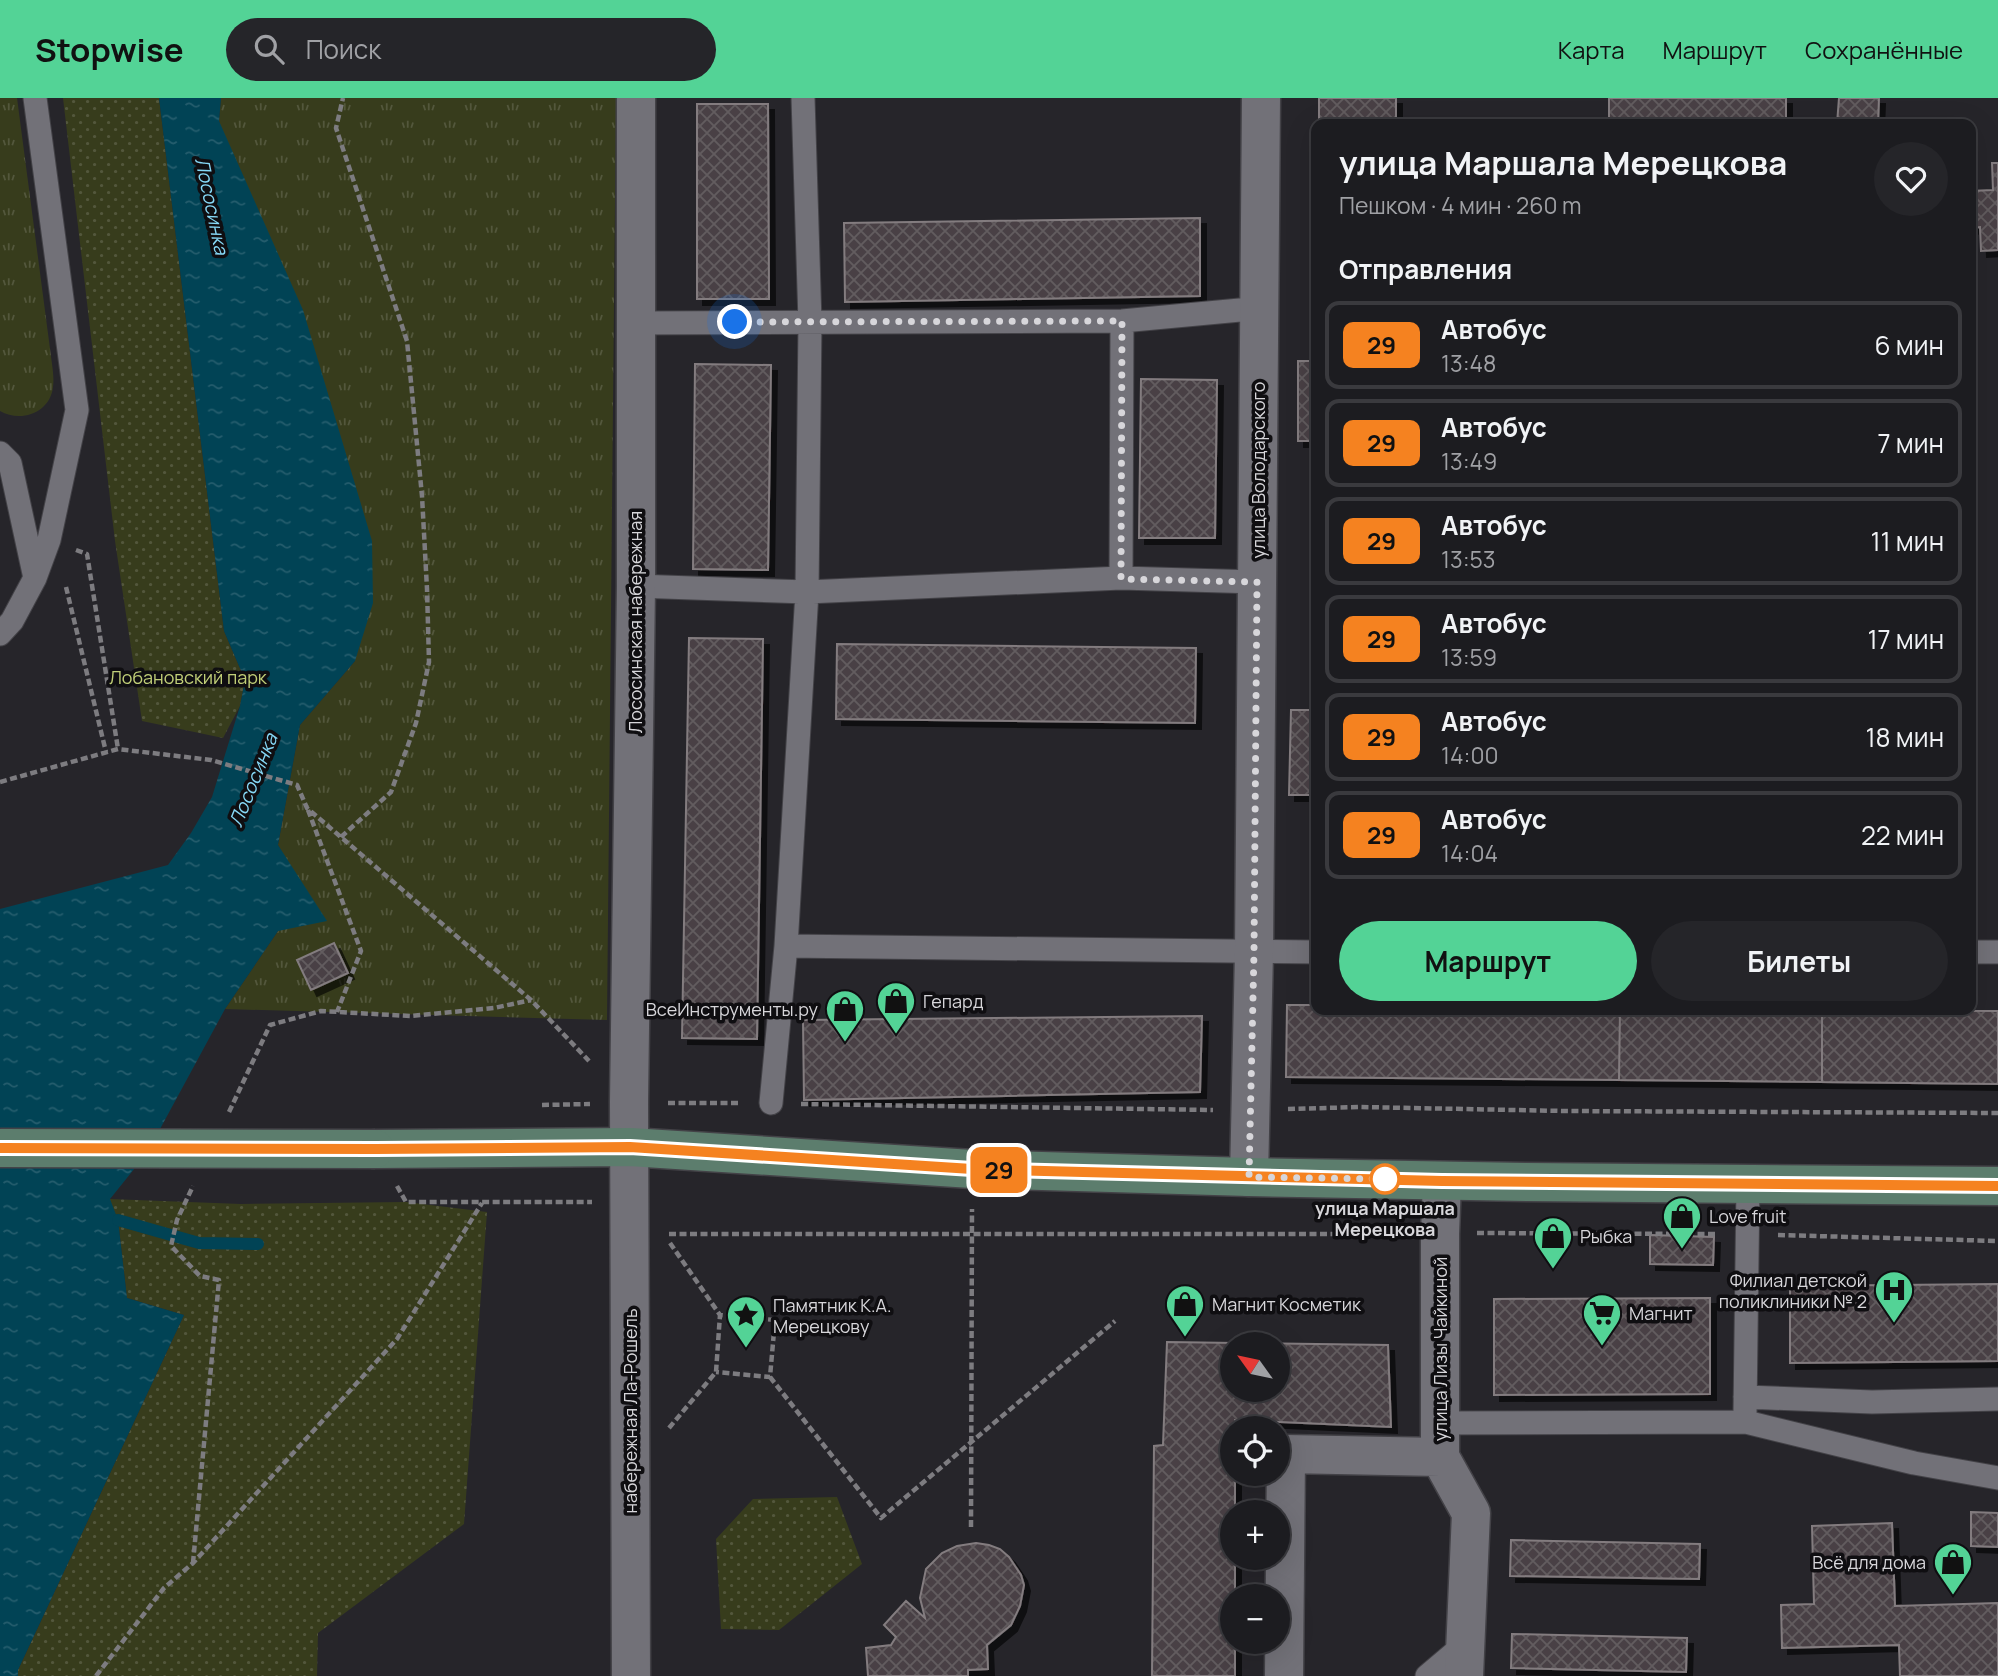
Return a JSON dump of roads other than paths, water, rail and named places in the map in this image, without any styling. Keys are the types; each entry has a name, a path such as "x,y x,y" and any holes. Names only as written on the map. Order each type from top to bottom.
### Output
{"main road":[{"path":"0,1148 630,1147 972,1169 1249,1177 1998,1186"}],"street":[{"name":"Лососинская набережная","path":"630,1147 636,586 636,98"},
{"name":"улица Володарского","path":"1249,1177 1254,952 1261,98"},
{"name":"набережная Ла-Рошель","path":"630,1147 631,1676"},
{"name":"улица Лизы Чайкиной","path":"1442,1181 1440,1440 1471,1513 1465,1659"},
{"path":"1284,1676 1286,1454 1440,1440"}],"lane":[{"path":"0,634 12,621 39,568 49,540 77,411 35,98"},
{"path":"771,1103 786,946 807,592 810,322 803,98"},
{"path":"636,323 1122,321 1240,310 1258,311"},
{"path":"1121,579 1122,321"},
{"path":"3,463 39,568"},
{"path":"636,586 807,592 1121,579 1257,582"},
{"path":"786,946 1311,952"},
{"path":"1976,952 1998,952"},
{"path":"1746,1422 1748,1184"},
{"path":"1745,1397 1872,1402 1998,1399"},
{"path":"1440,1440 1746,1422 1914,1463 1998,1478"},
{"path":"1427,1676 1465,1659"}],"water":[{"name":"Лососинка","path":"159,98 221,98 219,121 303,310 372,541 373,603 355,661 300,725 278,845 327,921 278,931 225,1009 147,1153 110,1199 118,1220 127,1298 184,1315 18,1670 18,1676 0,1676 0,909 168,865 212,797 240,706 245,680 224,631"}],"waterway":[{"path":"118,1220 199,1243 258,1244"}],"place":[{"name":"Гепард","path":"896,1035"},
{"name":"ВсеИнструменты.ру","path":"845,1043"},
{"name":"улица Маршала Мерецкова","path":"1385,1179"},
{"name":"Love fruit","path":"1682,1250"},
{"name":"Рыбка","path":"1553,1270"},
{"name":"Филиал детской поликлиники № 2","path":"1894,1324"},
{"name":"Магнит Косметик","path":"1185,1338"},
{"name":"Магнит","path":"1602,1347"},
{"name":"Памятник К.А. Мерецкову","path":"746,1349"},
{"name":"Всё для дома","path":"1953,1596"}],"park label":[{"name":"Лобановский парк","path":"188,677"}]}
